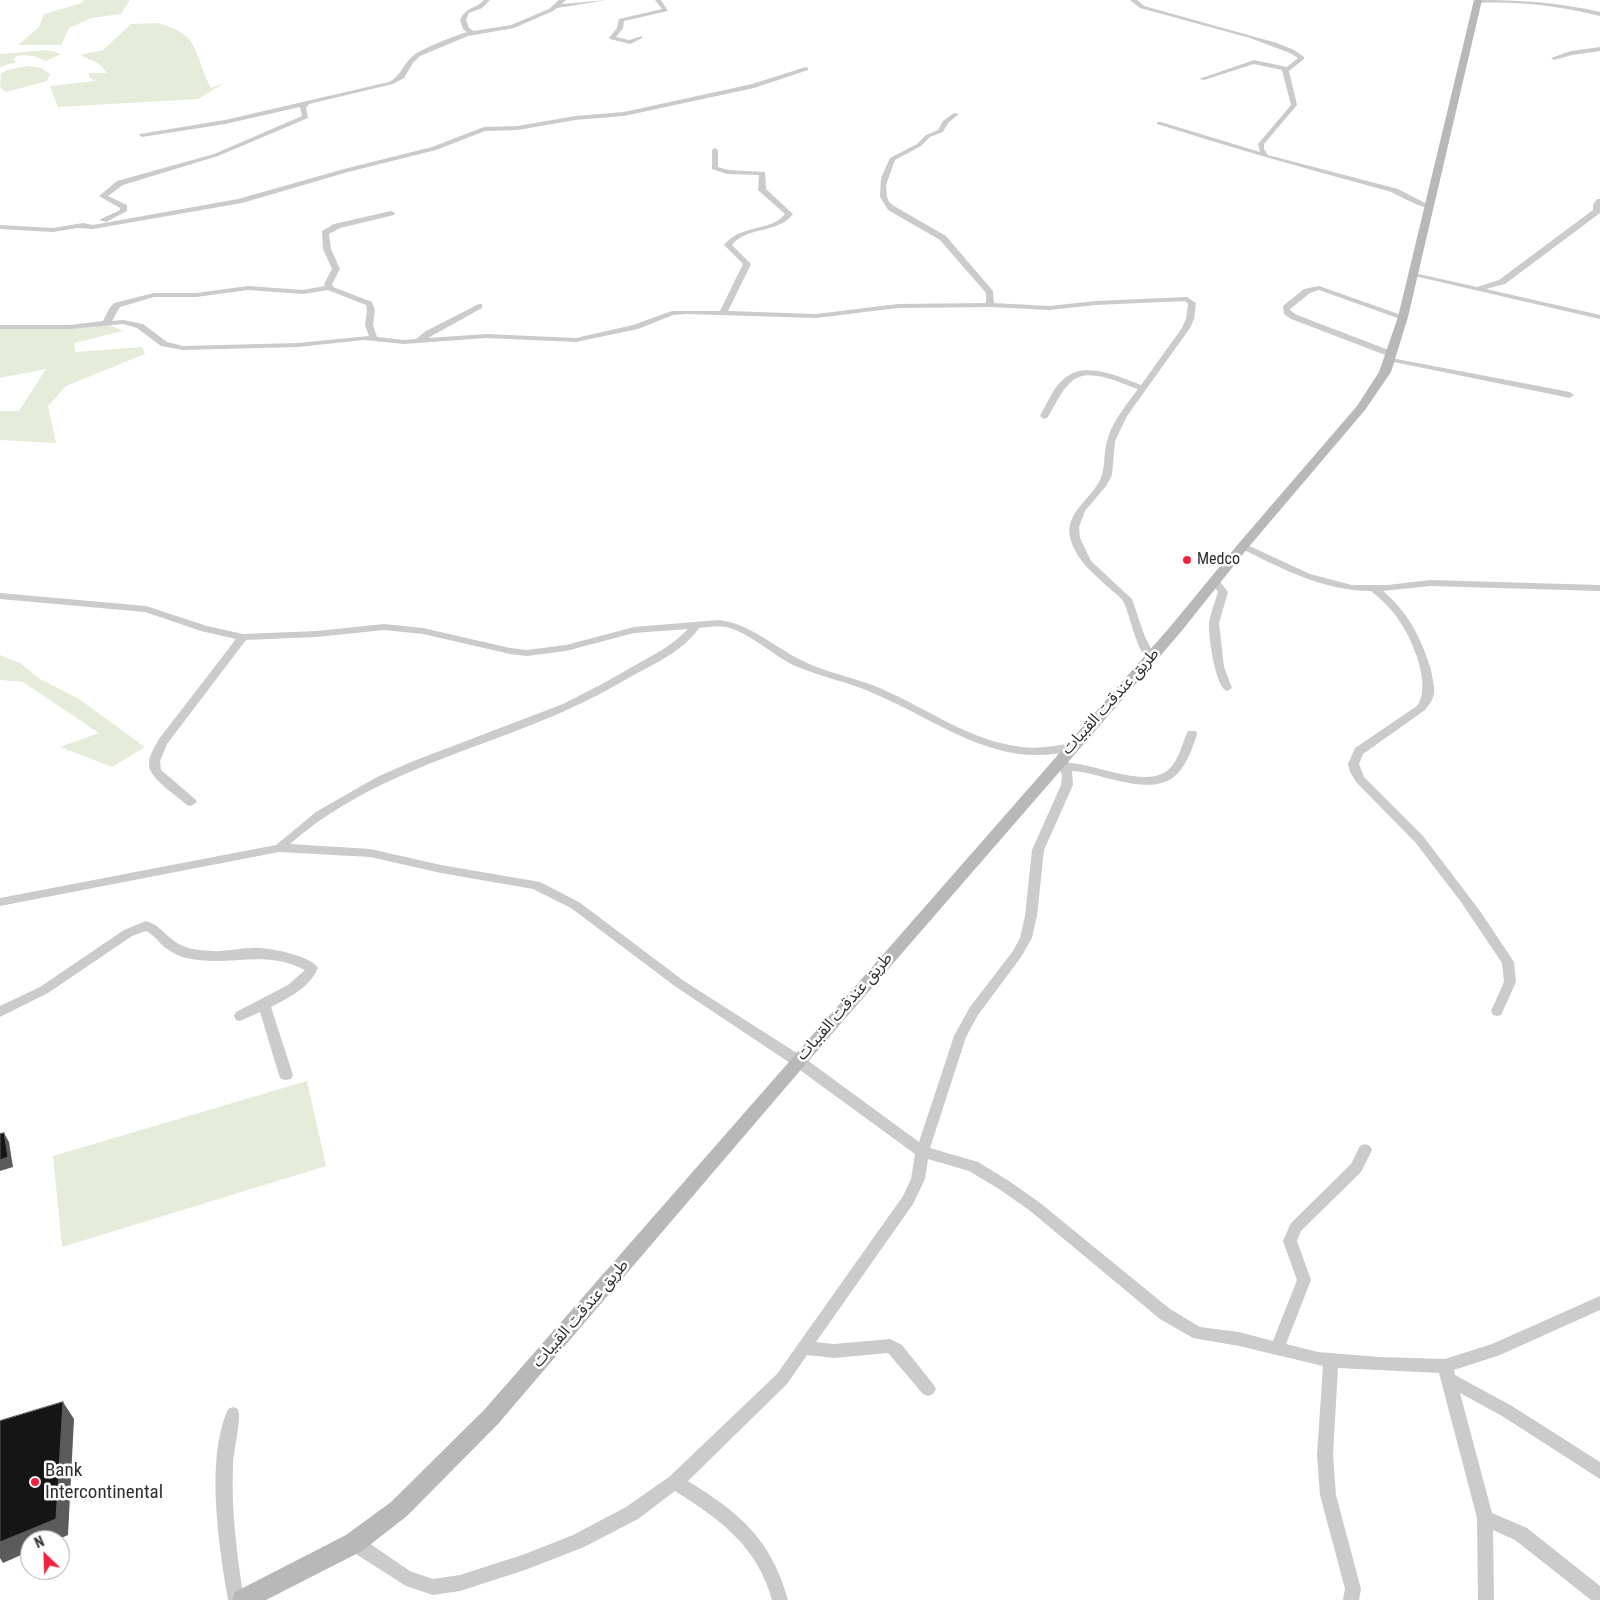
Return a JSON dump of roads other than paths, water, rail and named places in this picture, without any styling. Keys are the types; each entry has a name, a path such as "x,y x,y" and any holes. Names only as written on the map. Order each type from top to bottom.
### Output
{"main road":[{"name":"طريق عندقت القبيات","path":"243,1600 354,1543 399,1509 491,1417 798,1061 1067,757 1152,658 1243,546 1378,386 1403,317 1414,275 1478,1"}],"street":[{"path":"474,33 466,29 464,20 467,12 480,7 487,0"},
{"path":"558,6 563,0"},
{"path":"142,135 225,122 391,83 403,76 411,60 418,54 474,33 512,27 558,6 604,0"},
{"path":"640,37 630,42 612,38 620,28 621,20 666,10 658,0"},
{"path":"1133,0 1142,7 1256,39 1301,56 1299,62 1285,69 1254,62 1202,79"},
{"path":"1478,1 1506,0 1566,6 1600,14"},
{"path":"1554,58 1571,53 1600,49"},
{"path":"77,226 93,227 239,201 346,170 434,149 484,129 518,128 575,118 624,114 754,86 806,68"},
{"path":"1266,156 1261,149 1261,144 1294,105 1285,69"},
{"path":"0,227 48,230 104,220 123,211 124,208 103,196 111,188 216,155 290,125 306,117 303,108 306,104"},
{"path":"956,114 945,122 941,131 928,136 919,145 892,159 883,184 882,194 885,202 891,208 943,238 990,294 990,305"},
{"path":"1159,123 1266,156 1395,191 1429,207"},
{"path":"716,150 714,168 727,172 763,173 762,190 789,214 784,220 739,235 730,241 732,252 744,258 747,264 722,314"},
{"path":"1473,289 1502,282 1599,211 1597,205 1600,201"},
{"path":"329,288 328,284 336,269 327,249 325,232 337,226 391,213"},
{"path":"1414,275 1600,317"},
{"path":"108,322 113,309 117,305 154,295 196,295 248,288 308,292 329,288 369,304 371,310 369,325 374,339"},
{"path":"1403,317 1318,288 1307,290 1286,308 1287,312 1294,317 1390,357 1570,395"},
{"path":"0,327 70,327 123,322 140,326 164,344 183,348 298,345 374,339 417,342 486,336 576,340 635,327 679,312 822,316 891,306 990,305 1049,308 1096,303 1189,300 1192,303 1190,320 1186,328 1170,354 1142,388 1123,416 1111,441 1107,475 1103,484 1081,510 1074,527 1074,538 1087,562 1127,599 1140,637 1152,658"},
{"path":"417,342 429,333 479,306"},
{"path":"1044,416 1065,384 1075,375 1098,374 1142,388"},
{"path":"1243,546 1284,566 1329,583 1352,588 1430,583 1600,588"},
{"path":"1215,581 1223,592 1214,623 1220,667 1227,688"},
{"path":"1373,588 1395,608 1410,629 1424,668 1429,690 1427,700 1421,708 1359,751 1355,757 1354,765 1357,774 1366,785 1418,839 1508,962 1510,982 1497,1011"},
{"path":"0,596 146,609 205,629 243,637 317,634 384,628 423,631 510,651 527,653 566,648 634,630 718,623 737,627 792,660 861,684 962,735 987,743 1067,757 1086,767 1136,780 1157,781 1170,775 1176,768 1192,734"},
{"path":"279,848 316,816 379,781 452,750 538,718 599,690 681,642 695,626"},
{"path":"191,802 156,772 153,766 154,759 162,742 243,637"},
{"path":"354,1543 406,1578 433,1587 460,1582 525,1562 578,1541 632,1513 676,1482 782,1379 831,1306 887,1233 918,1180 922,1152 960,1036 974,1011 1017,954 1026,938 1031,916 1038,850 1067,786 1067,757"},
{"path":"0,902 279,848 370,854 440,870 536,885 575,905 680,984 798,1061 922,1152 973,1166 1004,1185 1034,1206 1166,1314 1190,1330 1331,1360 1446,1373 1600,1471"},
{"path":"0,1012 44,990 128,933 146,926 154,929 178,950 188,954 213,956 261,953 297,960 312,968 311,973 302,982 240,1016"},
{"path":"264,1004 286,1076"},
{"path":"1277,1349 1304,1280 1290,1241 1296,1227 1356,1168 1365,1150"},
{"path":"1446,1373 1495,1350 1596,1308"},
{"path":"804,1348 834,1351 890,1346 898,1350 928,1388"},
{"path":"1331,1360 1325,1455 1328,1495 1353,1589 1351,1600"},
{"path":"1446,1373 1485,1518 1486,1600"},
{"path":"233,1414 225,1447 223,1479 228,1557 236,1600"},
{"path":"676,1482 720,1510 747,1535 770,1570 780,1600"},
{"path":"1485,1518 1521,1534 1600,1597"}],"place":[{"name":"Medco","path":"1187,560"},
{"name":"Bank Intercontinental","path":"35,1482"}]}
